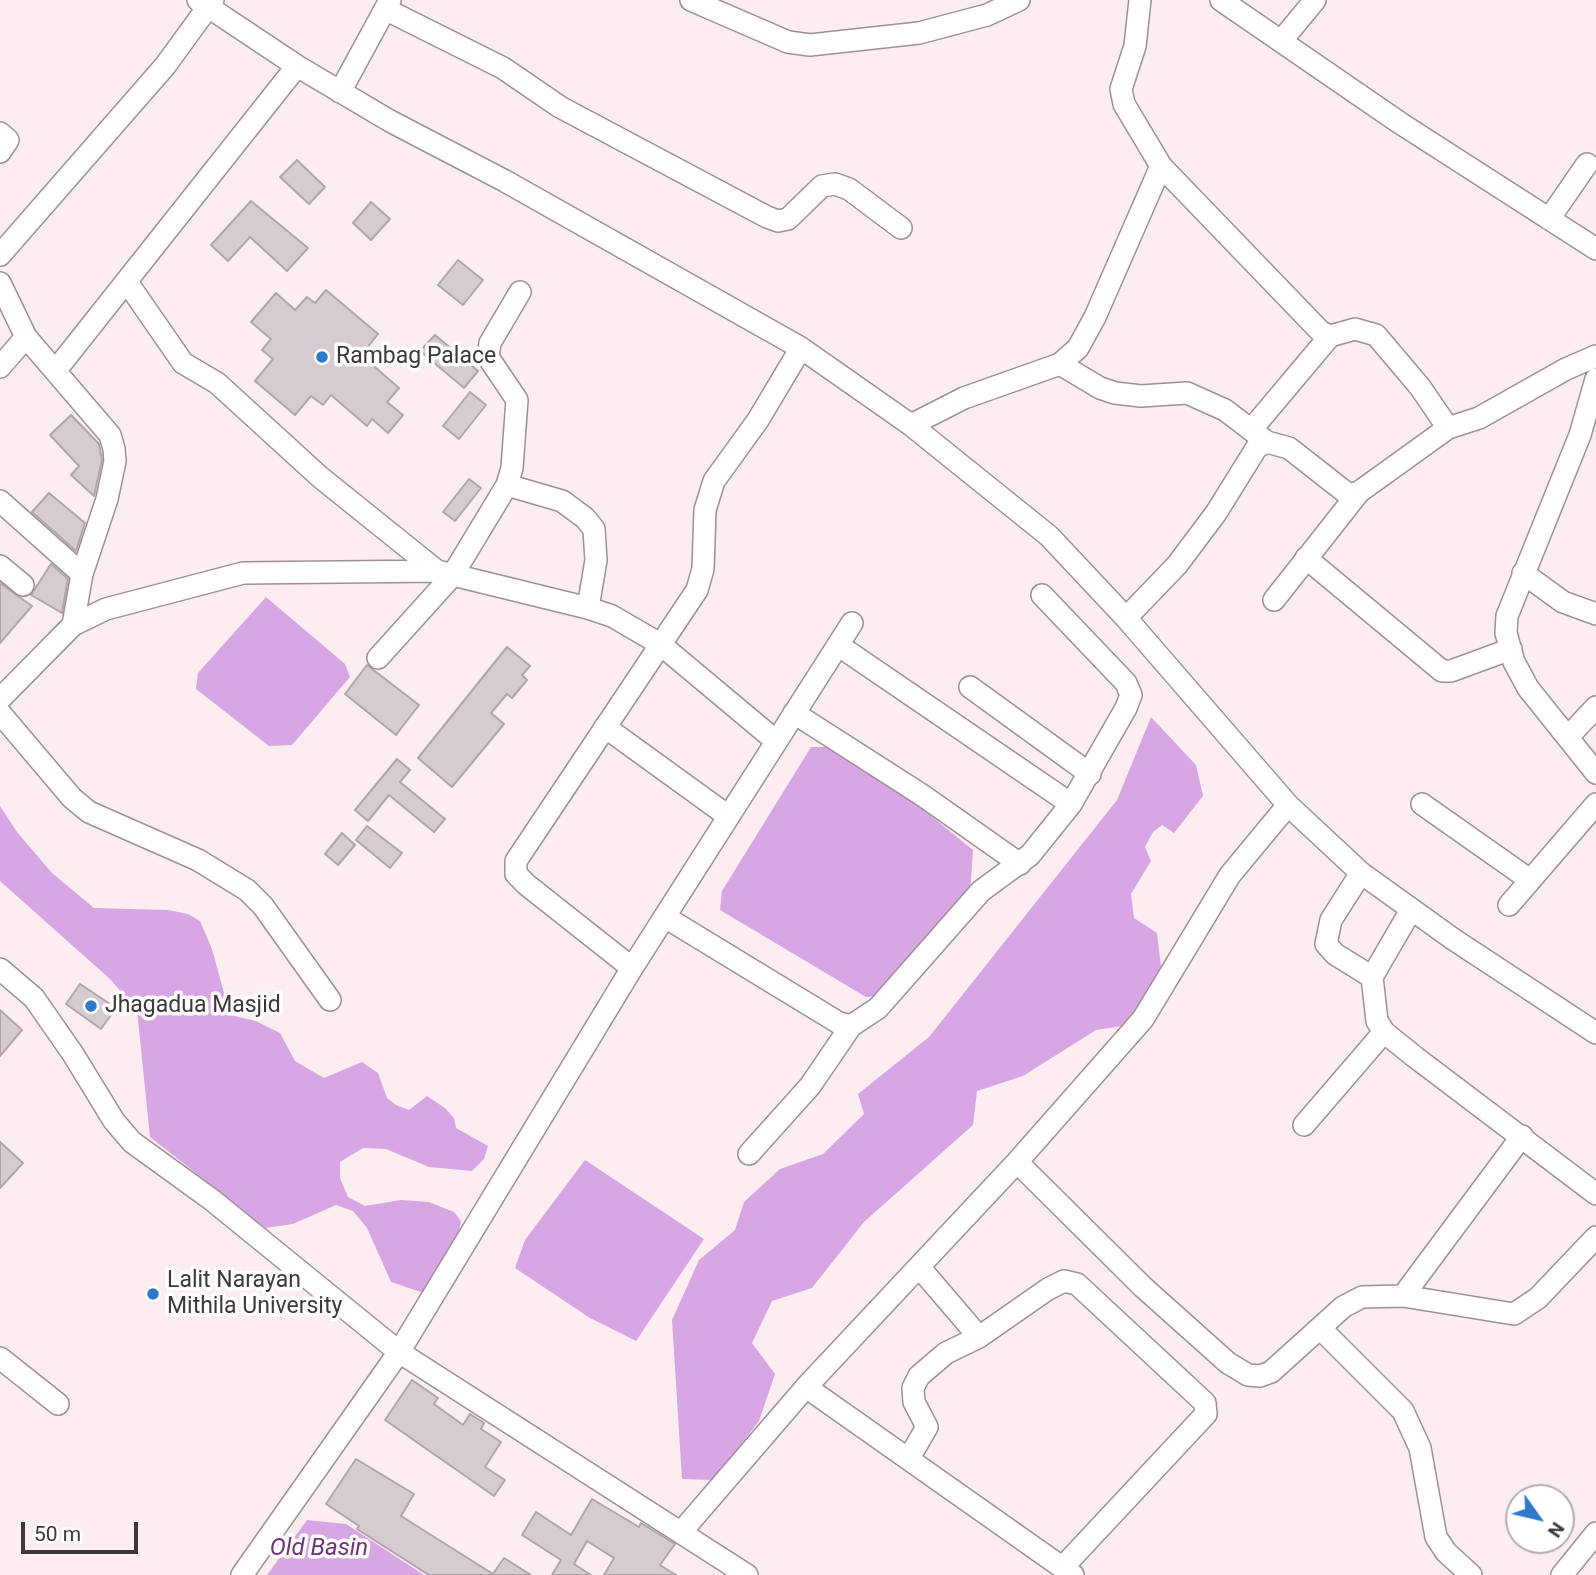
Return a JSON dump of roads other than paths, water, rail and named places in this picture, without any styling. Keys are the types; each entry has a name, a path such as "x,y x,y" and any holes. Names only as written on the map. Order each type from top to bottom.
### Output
{"street":[{"path":"691,0 788,42 810,45 919,33 987,15 1018,0"},
{"path":"1140,0 1135,46 1121,89 1124,104 1161,166 1321,331 1330,336"},
{"path":"1220,0 1400,123 1596,249"},
{"path":"1282,40 1315,0"},
{"path":"0,255 165,66 206,3 340,92 505,181 801,348 911,425 1049,536 1126,618 1287,805 1361,873 1411,910 1593,1026"},
{"path":"340,92 387,5 503,68 560,107 767,217 778,221 789,219 822,186 835,184 849,189 901,228"},
{"path":"56,370 297,65"},
{"path":"0,133 8,140 0,152"},
{"path":"1549,219 1587,164"},
{"path":"911,425 964,398 1060,364 1078,348 1095,317 1161,166"},
{"path":"127,282 183,363 217,383 320,477 444,574"},
{"path":"0,283 26,337 110,435 114,449 116,461 107,499 82,574 73,625"},
{"path":"378,658 444,574 507,485 512,468 517,400 488,357 490,343 520,292"},
{"path":"1126,618 1177,565 1216,513 1259,436 1330,336 1355,329 1376,335 1419,387 1448,428"},
{"path":"0,367 26,337"},
{"path":"632,968 516,874 516,861 697,590 703,569 705,510 714,481 758,420 801,348"},
{"path":"1274,600 1359,492 1448,428 1479,418 1566,369 1596,356"},
{"path":"1060,364 1100,388 1115,393 1140,396 1187,393 1225,410 1259,436 1289,448 1349,495 1359,492"},
{"path":"1596,379 1580,435 1507,616 1506,633 1528,688 1596,773"},
{"path":"507,485 562,501 585,518 594,529 596,559 588,608"},
{"path":"0,501 82,574"},
{"path":"1306,558 1441,671 1451,671 1511,649"},
{"path":"0,566 23,585"},
{"path":"0,699 73,625 106,608 243,573 444,574 612,616 660,643 776,741"},
{"path":"1524,573 1563,603 1596,614"},
{"path":"749,1154 810,1087 851,1026 878,1008 981,891 1020,864 1071,804 1090,774 1130,695 1126,683 1042,595"},
{"path":"242,1575 399,1352 632,968 852,623"},
{"path":"838,645 1071,804"},
{"path":"971,687 1090,774"},
{"path":"1568,737 1596,707"},
{"path":"0,713 65,790 89,812 207,864 247,890 263,906 330,1000"},
{"path":"794,713 922,795 1020,864"},
{"path":"605,727 728,816"},
{"path":"1422,804 1530,880"},
{"path":"1509,905 1596,804"},
{"path":"682,1531 806,1387 920,1268 1143,1019 1230,875 1287,805"},
{"path":"1361,873 1331,920 1326,944 1335,954 1372,977"},
{"path":"1411,910 1372,977 1377,1021 1384,1032 1596,1194"},
{"path":"665,917 839,1023 851,1026"},
{"path":"0,969 34,998 74,1054 114,1121 132,1142 212,1200 399,1352 747,1575"},
{"path":"1304,1125 1384,1032"},
{"path":"1403,1296 1522,1136"},
{"path":"1017,1162 1143,1287 1228,1363 1248,1375 1260,1376 1271,1372 1343,1307 1362,1297 1403,1296 1514,1314 1538,1298 1596,1237"},
{"path":"920,1268 979,1337"},
{"path":"806,1387 1068,1571 1198,1424 1206,1414 1205,1403 1077,1284 1064,1281 1048,1289 979,1337 946,1353 919,1376 912,1388 914,1402 927,1427 909,1458"},
{"path":"1320,1328 1377,1382 1408,1419 1420,1448 1436,1537 1446,1552 1471,1575"},
{"path":"0,1358 58,1404"},
{"path":"1562,1575 1596,1533"}],"water":[{"path":"266,597 345,664 350,677 292,745 269,746 196,689 198,673"},
{"path":"1151,717 1196,765 1203,796 1174,833 1162,825 1153,832 1145,847 1151,861 1131,894 1134,918 1157,933 1162,975 1129,1025 1096,1030 1023,1076 977,1091 973,1125 864,1222 812,1288 772,1301 752,1343 775,1374 759,1421 714,1480 682,1479 672,1320 699,1260 735,1230 744,1202 780,1169 823,1154 864,1114 858,1094 929,1037 1117,800"},
{"path":"811,747 829,747 893,785 973,850 970,896 877,996 866,997 720,910 722,891"},
{"path":"0,806 17,832 52,873 94,908 168,910 188,914 200,921 212,949 230,1015 256,1021 280,1033 295,1061 324,1078 362,1062 378,1073 387,1098 396,1105 409,1110 427,1096 445,1108 454,1118 456,1128 488,1146 484,1159 472,1171 429,1167 386,1149 363,1148 340,1162 340,1178 348,1197 365,1206 401,1200 429,1202 454,1212 461,1221 456,1247 424,1293 391,1282 367,1228 353,1211 336,1205 293,1224 265,1228 150,1137 137,1010 110,979 0,881"},
{"path":"585,1160 704,1239 636,1341 590,1318 515,1268 525,1240"},
{"name":"Old Basin","path":"307,1520 346,1524 424,1575 267,1575"}],"place":[{"name":"Rambag Palace","path":"322,357"},
{"name":"Jhagadua Masjid","path":"91,1006"},
{"name":"Lalit Narayan Mithila University","path":"153,1294"}]}
